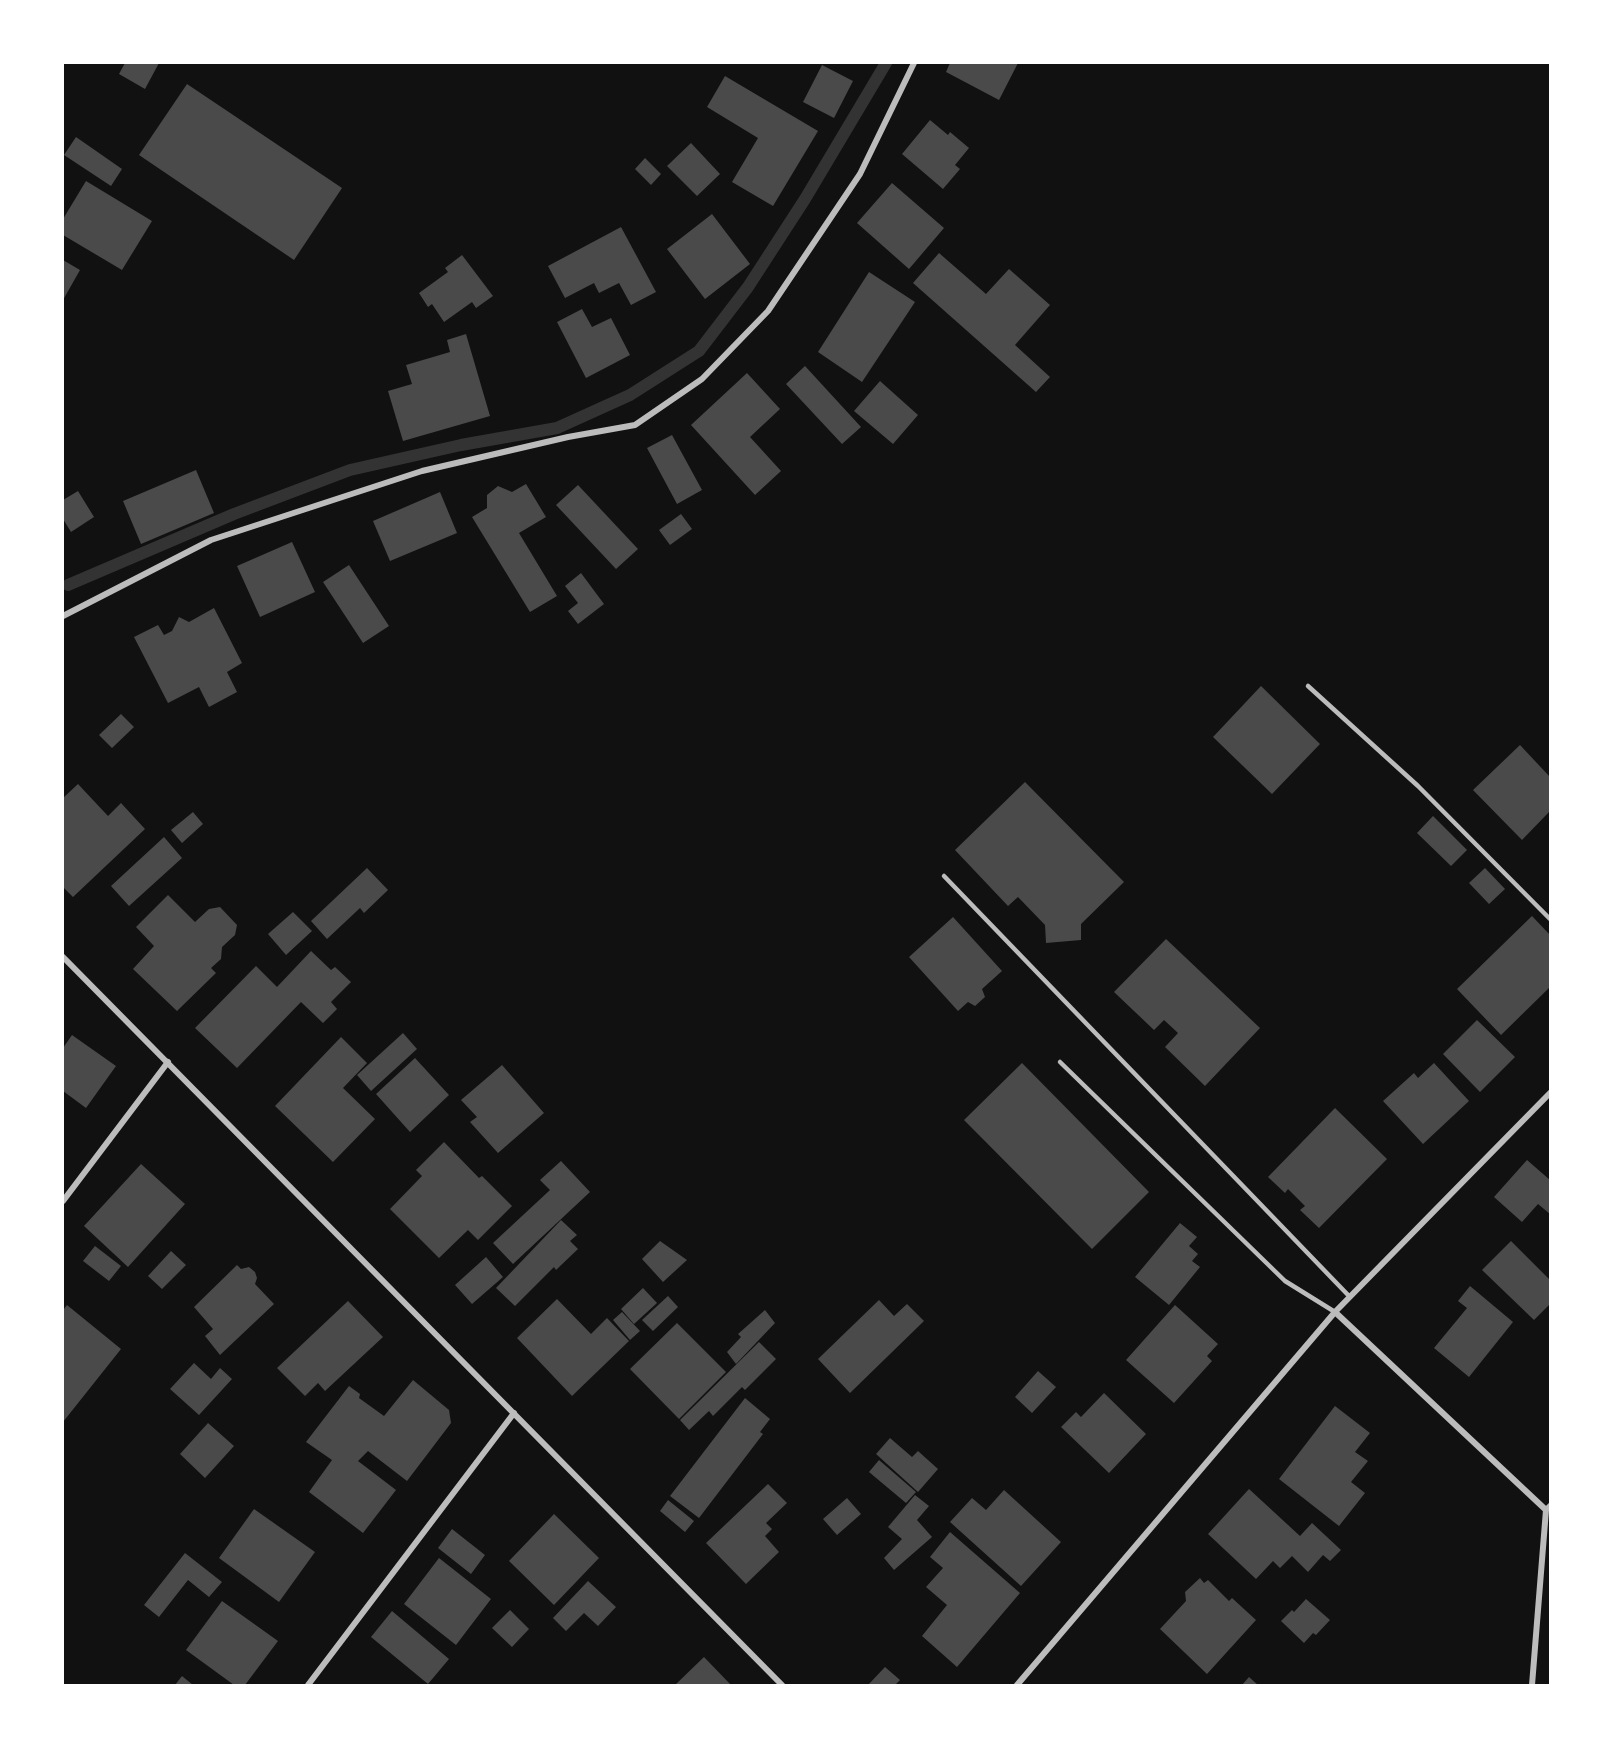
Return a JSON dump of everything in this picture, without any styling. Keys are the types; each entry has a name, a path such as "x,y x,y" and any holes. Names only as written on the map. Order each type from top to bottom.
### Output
{"street":[{"path":"63,616 211,540 422,471 568,437 635,425 702,379 768,311 860,174 914,63"},
{"path":"63,957 782,1685"},
{"path":"63,1201 168,1062"},
{"path":"1017,1685 1349,1296 1550,1093"},
{"path":"1335,1312 1548,1508 1532,1685"},
{"path":"308,1685 514,1413"}],"lane":[{"path":"1308,686 1418,786 1550,919"},
{"path":"944,876 1349,1296"},
{"path":"1060,1062 1285,1281 1335,1312"}],"building":[{"path":"125,63 159,63 145,89 119,74"},
{"path":"950,63 1018,63 999,100 946,72"},
{"path":"822,65 853,81 834,118 803,102"},
{"path":"725,76 818,131 773,206 732,182 758,138 707,107"},
{"path":"187,84 342,188 294,260 139,155"},
{"path":"930,120 948,135 950,132 969,148 955,165 960,169 943,189 902,154"},
{"path":"76,137 122,169 111,186 64,155"},
{"path":"691,143 720,174 697,196 667,166"},
{"path":"645,158 661,174 651,185 635,169"},
{"path":"86,181 152,221 122,270 63,235 63,219"},
{"path":"892,183 944,228 909,269 857,223"},
{"path":"712,214 750,264 705,299 667,249"},
{"path":"621,227 656,292 631,305 619,283 599,293 594,283 565,298 548,266"},
{"path":"939,253 986,294 1009,269 1050,305 1015,345 1050,377 1036,392 913,283"},
{"path":"462,255 493,296 476,308 472,302 444,322 432,304 428,307 419,293 448,272 445,268"},
{"path":"63,260 80,270 63,300"},
{"path":"869,272 915,302 862,382 818,352"},
{"path":"582,309 592,327 611,318 630,355 586,378 557,322"},
{"path":"466,334 490,416 403,441 388,391 412,384 406,365 450,352 447,340"},
{"path":"805,366 861,427 842,444 786,384"},
{"path":"747,373 780,409 750,437 781,471 755,495 691,425"},
{"path":"880,381 918,415 893,444 854,411"},
{"path":"672,435 702,490 677,504 647,448"},
{"path":"196,470 214,513 141,544 123,501"},
{"path":"526,484 546,517 519,533 557,596 530,612 472,517 487,508 487,495 498,486 512,492"},
{"path":"578,485 638,549 616,569 556,505"},
{"path":"78,491 94,517 71,532 63,519 63,500"},
{"path":"440,492 457,533 390,561 373,521"},
{"path":"681,514 692,529 670,545 659,530"},
{"path":"292,542 315,592 260,617 237,566"},
{"path":"349,565 389,626 363,643 323,582"},
{"path":"581,573 604,604 578,624 568,611 578,603 565,586"},
{"path":"214,608 242,663 227,672 237,692 209,707 199,687 168,703 134,637 158,625 164,635 172,631 179,617 189,622"},
{"path":"1261,686 1320,744 1272,794 1213,737"},
{"path":"121,714 134,727 112,748 99,735"},
{"path":"1520,745 1550,777 1550,811 1522,840 1473,790"},
{"path":"1025,782 1124,882 1081,924 1081,940 1046,943 1045,925 1018,897 1008,906 955,850"},
{"path":"78,784 108,816 121,803 145,829 73,897 63,887 63,798"},
{"path":"193,812 203,824 182,843 171,830"},
{"path":"1433,816 1467,850 1451,866 1417,833"},
{"path":"164,837 182,858 129,906 111,886"},
{"path":"367,868 388,890 364,913 360,908 327,939 311,921"},
{"path":"1485,868 1505,889 1489,904 1469,883"},
{"path":"168,895 195,922 209,909 220,907 237,925 235,935 222,947 221,959 211,968 216,973 177,1011 133,969 154,946 136,927"},
{"path":"293,912 312,931 286,955 268,934"},
{"path":"1532,916 1550,935 1550,987 1501,1035 1457,989"},
{"path":"953,917 1002,971 982,989 985,997 975,1006 968,1002 958,1011 909,957"},
{"path":"1166,939 1260,1028 1205,1086 1165,1047 1178,1033 1164,1020 1154,1030 1114,992"},
{"path":"311,951 331,970 335,967 351,982 331,1002 337,1009 323,1023 301,1002 237,1068 195,1028 256,966 277,987"},
{"path":"1477,1020 1515,1057 1480,1092 1443,1054"},
{"path":"403,1033 417,1049 371,1091 357,1075"},
{"path":"72,1035 116,1066 86,1108 63,1091 63,1048"},
{"path":"341,1037 367,1063 343,1088 375,1119 333,1162 275,1106"},
{"path":"415,1058 449,1095 410,1132 376,1094"},
{"path":"1022,1063 1149,1192 1092,1249 964,1120"},
{"path":"1434,1063 1469,1101 1423,1144 1383,1101 1414,1073 1418,1078"},
{"path":"502,1065 544,1113 498,1153 470,1122 477,1117 461,1100"},
{"path":"1335,1108 1387,1159 1319,1228 1300,1210 1305,1206 1288,1189 1285,1193 1268,1177"},
{"path":"444,1142 479,1178 482,1176 512,1206 478,1240 468,1230 439,1258 390,1209 422,1176 416,1170"},
{"path":"1527,1160 1550,1180 1550,1214 1538,1204 1522,1222 1494,1197"},
{"path":"561,1161 590,1192 513,1264 493,1243 550,1190 540,1180"},
{"path":"141,1164 185,1204 128,1267 84,1226"},
{"path":"561,1220 577,1235 570,1241 578,1249 556,1270 554,1267 515,1306 496,1288"},
{"path":"1180,1223 1197,1237 1189,1246 1198,1254 1192,1261 1200,1267 1169,1305 1135,1277"},
{"path":"660,1241 687,1260 663,1282 642,1259"},
{"path":"1511,1241 1550,1280 1550,1304 1534,1320 1482,1270"},
{"path":"95,1246 121,1266 109,1281 83,1261"},
{"path":"171,1251 186,1265 162,1289 148,1276"},
{"path":"486,1257 503,1277 472,1304 455,1285"},
{"path":"237,1265 241,1269 249,1267 255,1272 257,1278 255,1284 274,1304 220,1355 205,1336 213,1329 194,1307"},
{"path":"1470,1286 1513,1322 1469,1377 1434,1348 1467,1308 1458,1301"},
{"path":"643,1288 657,1303 634,1324 621,1309"},
{"path":"668,1296 678,1307 653,1331 642,1320"},
{"path":"557,1299 591,1334 607,1318 629,1341 572,1396 517,1338"},
{"path":"879,1300 894,1316 907,1304 924,1321 850,1393 818,1359"},
{"path":"348,1301 383,1337 325,1391 318,1383 305,1396 277,1368"},
{"path":"67,1305 121,1349 63,1422 63,1310"},
{"path":"1175,1305 1218,1344 1207,1356 1212,1361 1174,1403 1126,1360"},
{"path":"765,1310 775,1323 736,1364 727,1352 741,1337 738,1334"},
{"path":"622,1312 640,1331 630,1340 613,1320"},
{"path":"677,1323 726,1372 679,1419 630,1369"},
{"path":"759,1342 776,1359 745,1390 742,1387 713,1416 709,1411 689,1430 680,1420"},
{"path":"194,1363 211,1379 220,1368 232,1379 199,1415 170,1389"},
{"path":"1038,1371 1056,1387 1032,1413 1015,1397"},
{"path":"413,1380 449,1410 451,1423 407,1481 368,1451 358,1461 396,1490 363,1533 309,1492 332,1460 306,1442 349,1386 360,1394 359,1398 384,1416"},
{"path":"1104,1393 1146,1434 1109,1473 1061,1427 1076,1412 1081,1417"},
{"path":"745,1398 770,1419 760,1432 763,1434 699,1518 670,1496"},
{"path":"1335,1406 1370,1433 1355,1452 1368,1461 1351,1482 1365,1493 1339,1526 1279,1479"},
{"path":"208,1423 234,1446 205,1478 180,1454"},
{"path":"890,1438 912,1457 918,1451 938,1469 918,1492 876,1454"},
{"path":"879,1460 916,1492 906,1503 869,1472"},
{"path":"768,1484 787,1503 766,1523 772,1529 765,1536 779,1552 746,1584 706,1543"},
{"path":"1249,1489 1300,1536 1312,1523 1341,1550 1330,1561 1323,1555 1308,1572 1292,1556 1280,1568 1273,1561 1256,1579 1208,1534"},
{"path":"1004,1490 1061,1542 1021,1586 950,1522 972,1498 986,1510"},
{"path":"915,1495 929,1506 917,1520 932,1537 894,1570 884,1558 902,1539 888,1527"},
{"path":"847,1498 861,1514 837,1535 823,1519"},
{"path":"668,1500 694,1521 685,1532 660,1511"},
{"path":"254,1509 315,1552 279,1602 219,1558"},
{"path":"554,1514 599,1558 554,1605 509,1561"},
{"path":"452,1529 485,1555 471,1574 438,1548"},
{"path":"950,1532 1020,1593 957,1667 922,1636 947,1605 926,1587 943,1568 930,1557"},
{"path":"185,1553 222,1582 209,1597 188,1580 159,1617 144,1605"},
{"path":"439,1558 491,1599 456,1645 404,1604"},
{"path":"1200,1578 1204,1583 1208,1580 1229,1601 1232,1598 1256,1620 1207,1674 1160,1629 1186,1601 1185,1592"},
{"path":"588,1581 616,1607 598,1626 584,1613 566,1631 553,1618"},
{"path":"1306,1599 1330,1620 1316,1635 1313,1633 1304,1643 1281,1621 1292,1610 1294,1612"},
{"path":"222,1601 278,1641 245,1685 234,1685 186,1650"},
{"path":"510,1610 529,1629 512,1647 492,1628"},
{"path":"392,1611 449,1659 428,1684 371,1637"},
{"path":"704,1657 731,1685 675,1685"},
{"path":"885,1667 900,1680 895,1685 868,1685"},
{"path":"182,1676 193,1685 175,1685"},
{"path":"1249,1677 1258,1685 1242,1685"}],"waterway":[{"path":"68,585 234,514 350,470 461,445 557,428 630,395 699,351 748,287 805,199 886,63"}]}
